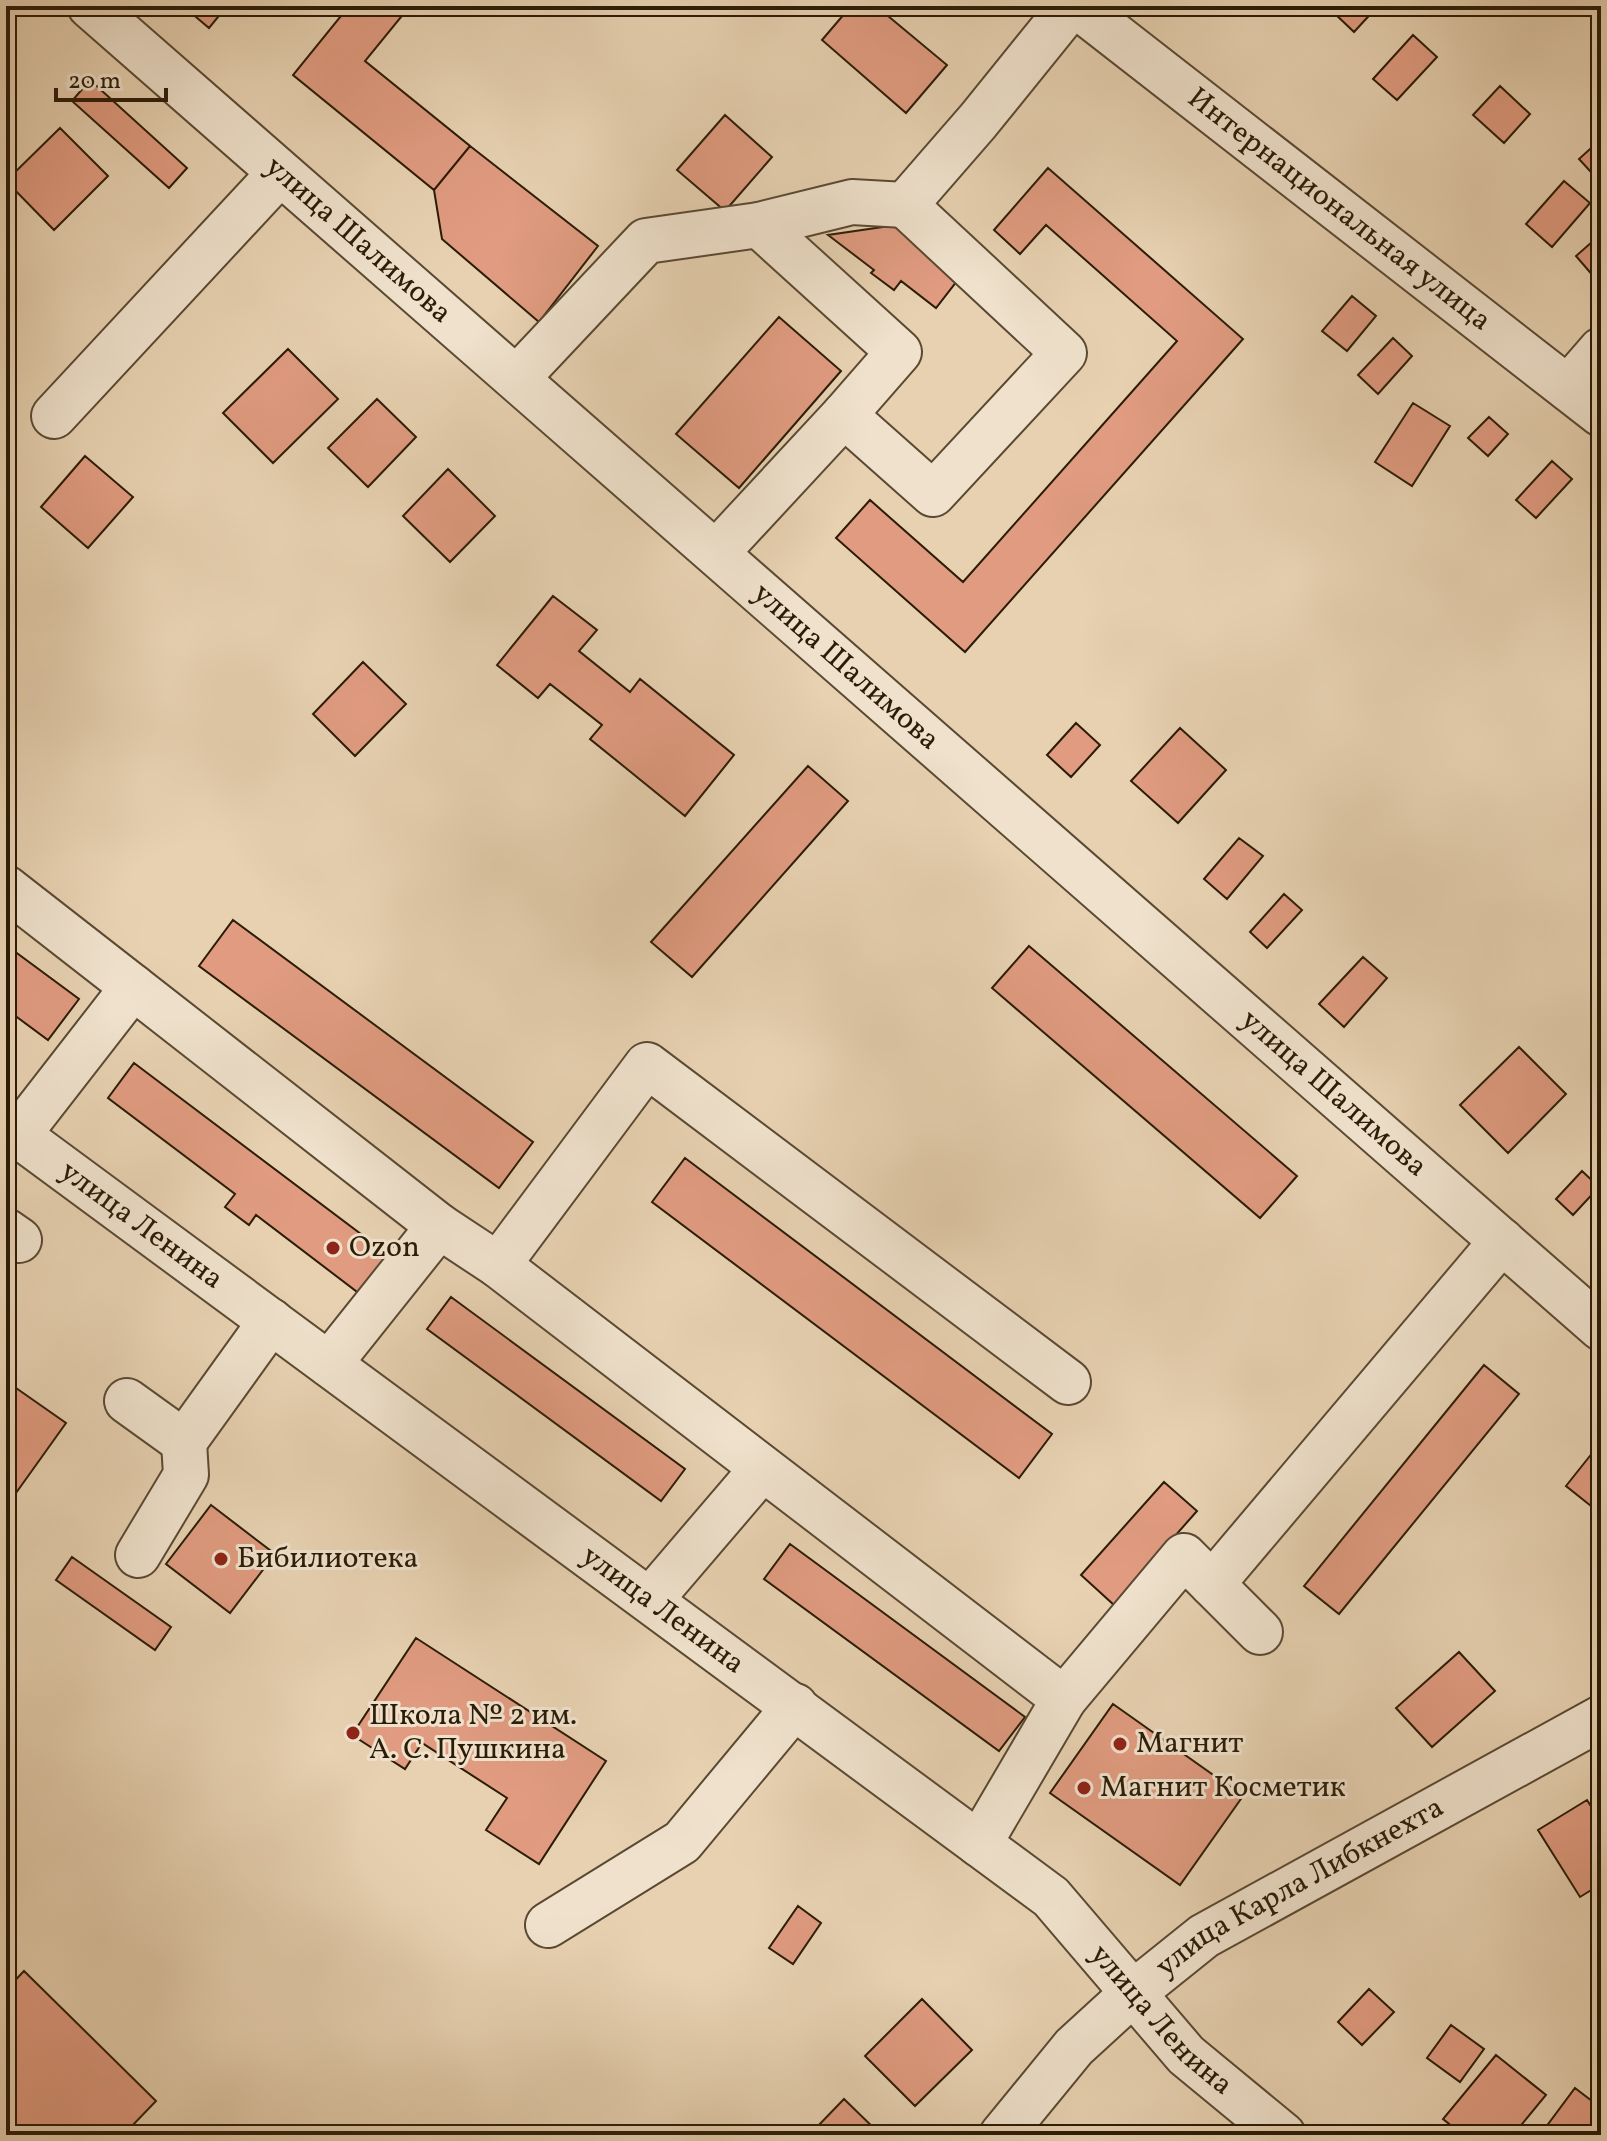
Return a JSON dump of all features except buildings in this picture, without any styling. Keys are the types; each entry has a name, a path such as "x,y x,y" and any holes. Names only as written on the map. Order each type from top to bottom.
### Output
{"street":[{"name":"улица Шалимова","path":"90,6 1601,1328"},
{"path":"905,205 1074,6"},
{"name":"Интернациональная улица","path":"1074,6 1584,401"},
{"path":"54,416 279,174"},
{"path":"517,378 646,241 759,225 852,202 905,205 1064,353 933,494 844,415"},
{"path":"716,553 899,352 759,225"},
{"path":"1584,401 1601,350"},
{"path":"6,888 439,1226 498,1265 1064,1699"},
{"path":"12,1130 133,987"},
{"path":"498,1265 647,1065 1068,1382"},
{"name":"улица Ленина","path":"12,1130 1051,1897 1186,2055 1283,2135"},
{"path":"329,1364 439,1226"},
{"path":"1212,1584 1502,1241"},
{"path":"138,1555 186,1475 184,1442 271,1321"},
{"path":"127,1401 184,1442"},
{"path":"650,1600 762,1469"},
{"path":"979,1844 1064,1699 1184,1556 1260,1632"},
{"path":"548,1925 682,1842 795,1706"},
{"name":"улица Карла Либкнехта","path":"1002,2135 1074,2047 1133,1993 1204,1936 1601,1718"}],"place":[{"name":"Ozon","path":"333,1248"},
{"name":"Бибилиотека","path":"221,1559"},
{"name":"Школа № 2 им. А. С. Пушкина","path":"353,1733"},
{"name":"Магнит","path":"1120,1744"},
{"name":"Магнит Косметик","path":"1084,1788"}]}
